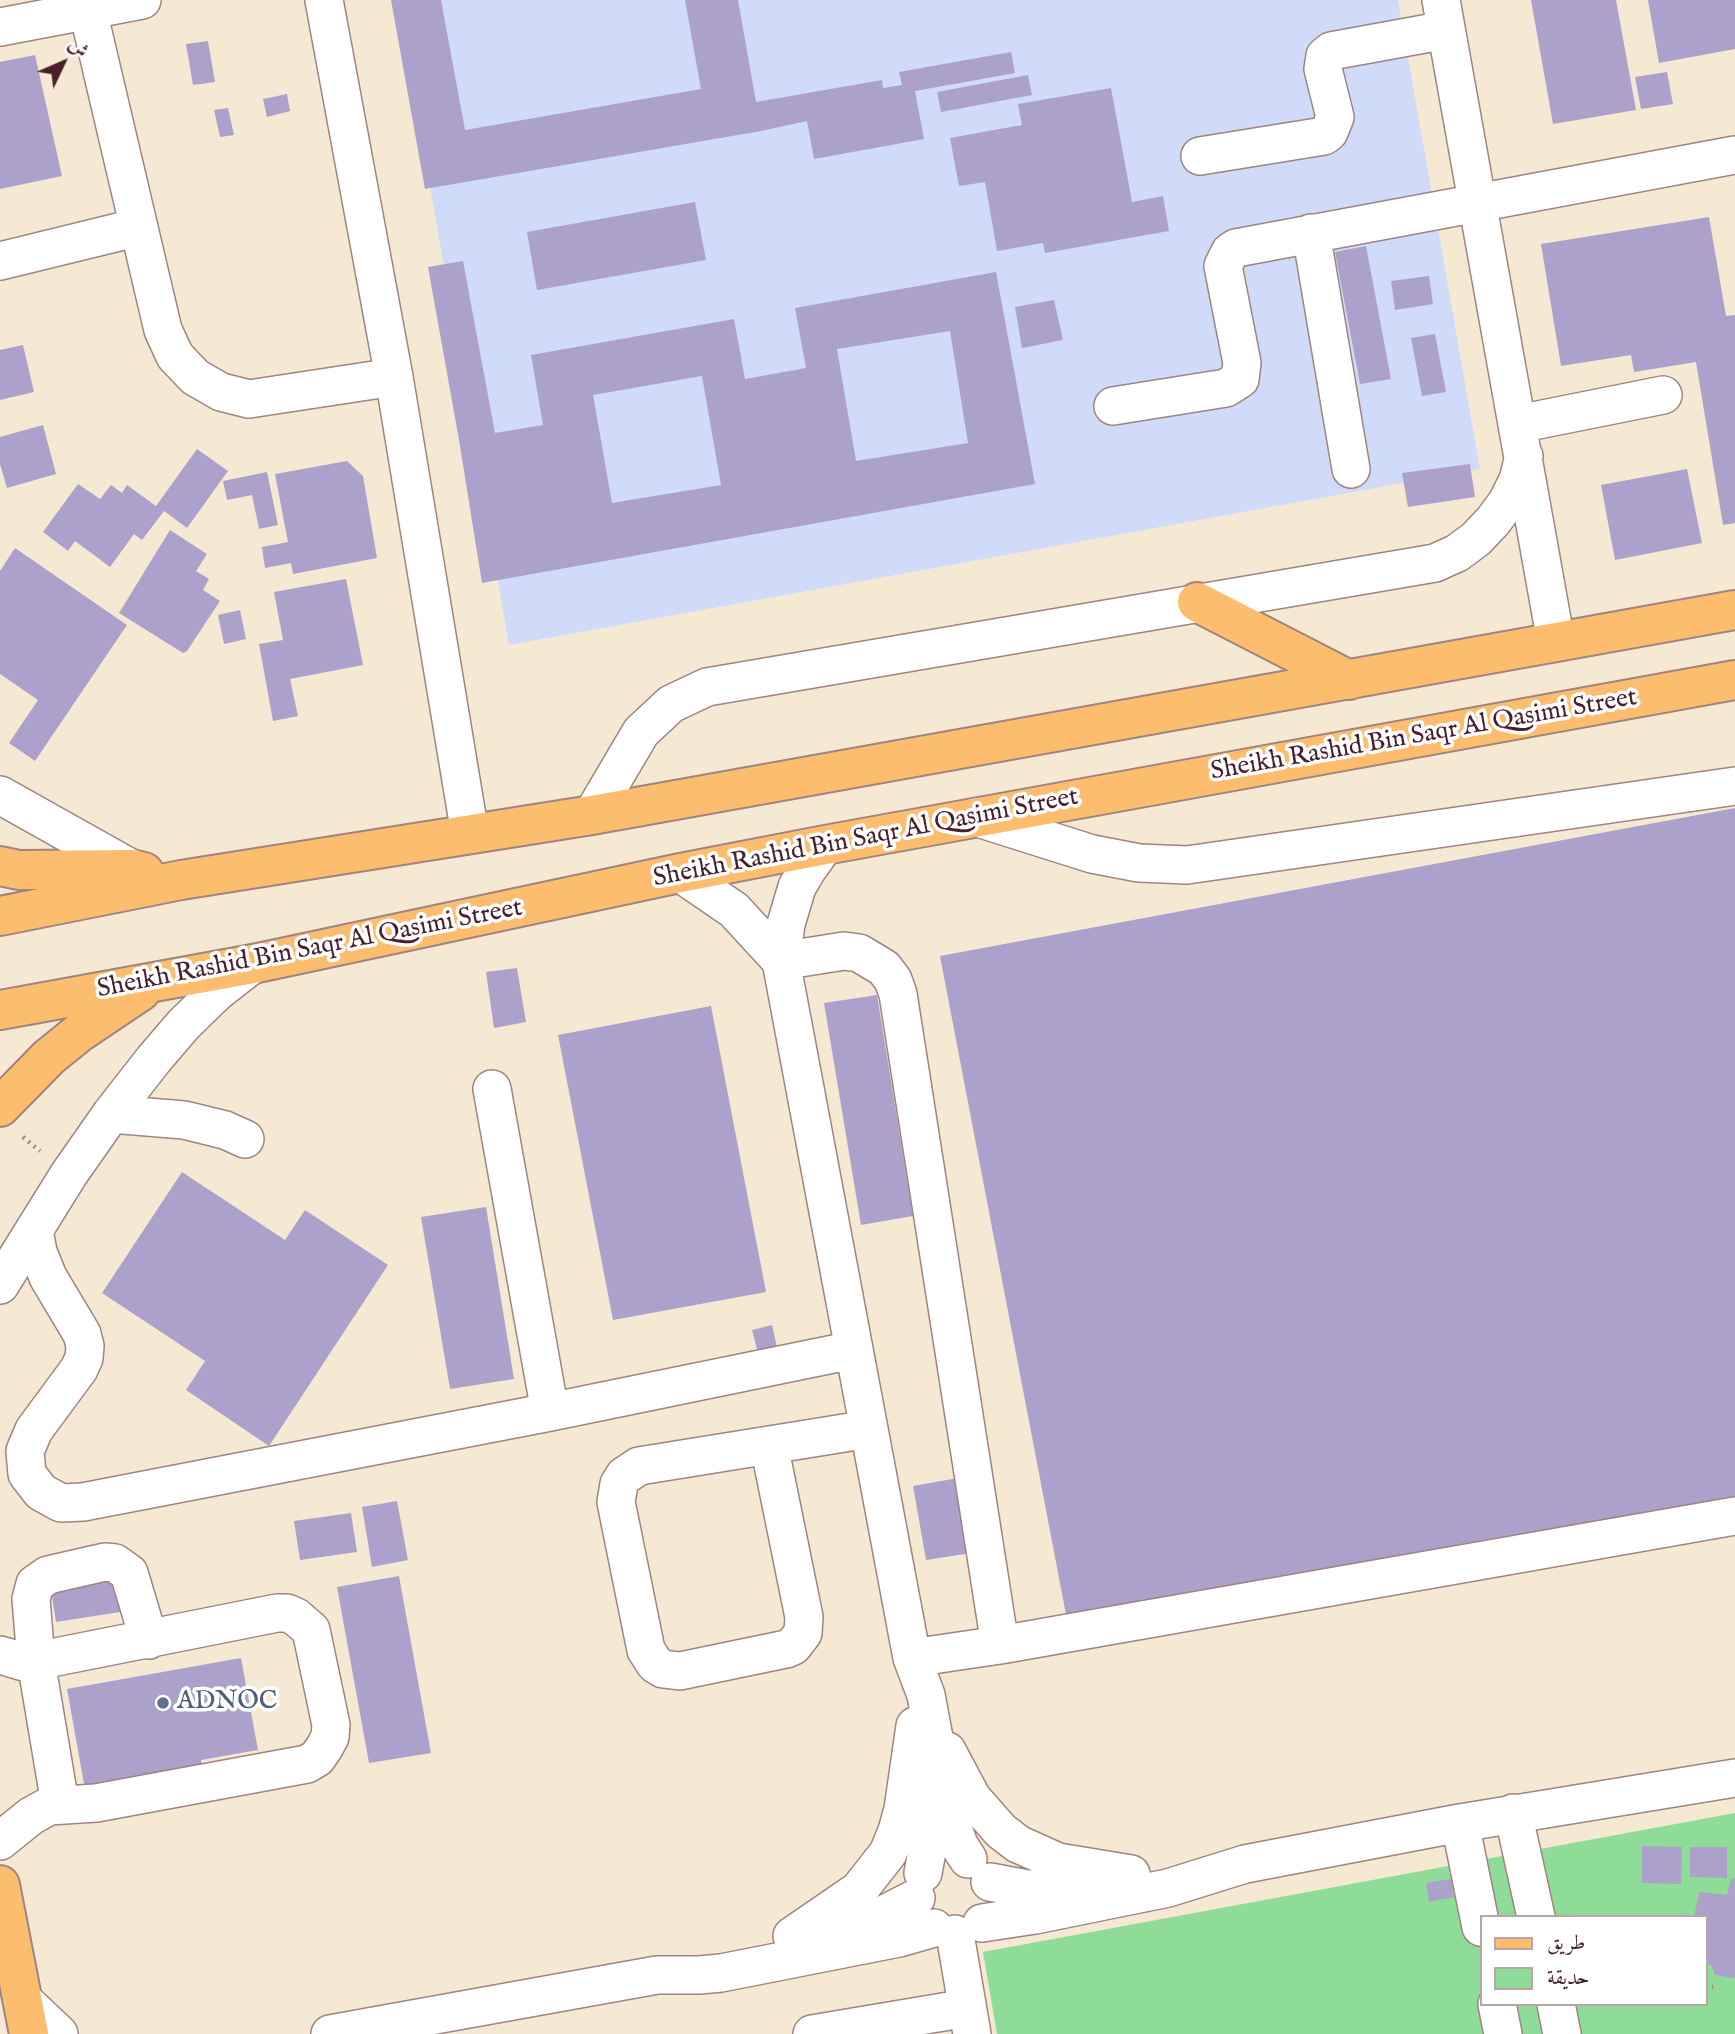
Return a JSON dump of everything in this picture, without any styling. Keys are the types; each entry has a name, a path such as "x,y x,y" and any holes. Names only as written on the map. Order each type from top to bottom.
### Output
{"main road":[{"path":"1197,602 1349,680"},
{"path":"0,916 181,880 592,815 1735,610"},
{"name":"Sheikh Rashid Bin Saqr Al Qasimi Street","path":"0,1010 253,964 680,873 825,845 1735,680"},
{"path":"0,866 19,870 132,869 181,880"},
{"path":"10,1121 49,1057 79,1032 153,983"},
{"path":"0,1885 26,2016"}],"street":[{"path":"0,27 142,0"},
{"path":"324,0 394,377 470,834"},
{"path":"88,11 163,330 176,356 195,377 212,387 221,392 249,398 394,377"},
{"path":"1200,156 1324,136 1335,117 1322,69 1325,56 1331,51 1444,15 1556,642"},
{"path":"1113,407 1234,385 1240,379 1242,371 1223,274 1225,259 1243,246 1735,155"},
{"path":"0,261 139,227"},
{"path":"1311,233 1351,469"},
{"path":"1521,440 1663,396"},
{"path":"592,815 641,732 671,704 707,687 1435,563 1457,553 1476,539 1493,522 1507,502 1518,480 1521,440"},
{"path":"975,817 1092,854 1139,863 1187,865 1735,786"},
{"path":"0,795 132,869"},
{"path":"825,845 807,870 790,905 781,961 912,1658 921,1678 930,1835 942,1911"},
{"path":"680,873 734,911 781,961"},
{"path":"781,961 844,951 859,953 884,968 893,980 898,994 1000,1645"},
{"path":"0,1285 69,1174 111,1114 184,1024 217,992 253,964"},
{"path":"492,1089 551,1412"},
{"path":"111,1114 184,1120 225,1130 245,1139"},
{"path":"34,1230 38,1252 48,1277 82,1334 85,1346 79,1369 34,1430 25,1451 27,1474 41,1492 61,1503 83,1502 551,1412 853,1350"},
{"path":"769,1445 804,1617 803,1633 793,1646 786,1649 680,1671 663,1669 655,1664 646,1650 616,1502 619,1484 624,1476 639,1466 769,1445 869,1429"},
{"path":"912,1658 1000,1645 1735,1516"},
{"path":"60,1804 36,1661 31,1599 35,1584 48,1575 105,1562 115,1563 129,1573 149,1640"},
{"path":"0,1655 24,1662 36,1661 277,1613 296,1617 311,1630 331,1725 330,1737 324,1748 317,1758 307,1764 96,1803 60,1804 39,1810 0,1841"},
{"path":"657,1975 670,1965 699,1952 859,1924 879,1917 992,1903 979,1870 956,1837 923,1724"},
{"path":"923,1724 972,1798 1001,1831 1018,1844 1058,1862 1131,1874"},
{"path":"792,1936 859,1890 888,1853 903,1809 923,1724"},
{"path":"330,2034 391,2029 657,1975 721,1973 880,1942 942,1911 1035,1915 1168,1888 1245,1864 1513,1813 1735,1778"},
{"path":"1513,1813 1536,1915"},
{"path":"1460,1823 1480,1922"},
{"path":"812,2034 970,2021 932,1864 943,1859 956,1857 979,1870 1027,1889 1061,1888 1191,1864 1245,1864"},
{"path":"1497,2006 1503,2034"},
{"path":"1556,2006 1562,2034"},
{"path":"26,2016 59,2034"}],"path":[{"path":"10,1121 69,1174"},
{"path":"1707,1986 1713,1987"}],"shaded area":[{"path":"398,0 1398,0 1480,469 509,645"}],"green space":[{"path":"1735,1813 1735,2034 997,2034 983,1952"}],"building":[{"path":"391,0 441,0 465,130 701,89 685,0 738,0 756,102 882,80 883,88 902,85 899,72 1011,52 1015,73 915,91 924,139 814,159 807,121 425,189"},
{"path":"1531,0 1616,0 1636,110 1553,124"},
{"path":"1648,0 1735,0 1735,49 1659,63"},
{"path":"208,41 215,82 193,85 186,44"},
{"path":"35,55 62,176 0,189 0,62"},
{"path":"1667,72 1673,104 1641,109 1635,77"},
{"path":"1028,75 1032,95 941,112 937,92"},
{"path":"1111,88 1132,202 1163,196 1169,231 1045,253 1043,243 997,251 985,182 959,186 950,138 1022,125 1018,104"},
{"path":"287,94 290,111 267,117 263,99"},
{"path":"228,108 234,135 220,137 214,110"},
{"path":"695,202 706,260 537,290 527,232"},
{"path":"1709,217 1726,316 1735,315 1735,523 1723,525 1696,362 1634,372 1631,355 1561,366 1541,244"},
{"path":"1366,246 1391,379 1360,384 1335,252"},
{"path":"463,261 495,433 543,425 531,355 734,319 745,379 806,368 795,308 996,272 1035,484 482,583 428,267","holes":["950,331 968,443 856,461 837,349","702,376 721,485 612,503 593,395"]},
{"path":"1429,276 1433,304 1395,310 1391,281"},
{"path":"1054,300 1063,340 1022,348 1015,307"},
{"path":"1435,334 1446,392 1422,396 1411,338"},
{"path":"23,345 34,392 0,400 0,350"},
{"path":"43,425 56,474 7,488 0,464 0,437"},
{"path":"197,449 228,471 187,528 164,511 142,540 134,534 110,567 75,541 68,551 43,532 78,484 100,499 111,485 122,493 127,485 156,506"},
{"path":"347,461 363,476 377,558 293,574 291,563 265,568 262,547 288,542 275,474"},
{"path":"1470,464 1475,497 1408,507 1402,473"},
{"path":"1687,469 1702,543 1615,560 1601,485"},
{"path":"267,472 278,525 259,529 252,495 227,500 223,481"},
{"path":"170,530 207,554 196,571 209,579 203,590 220,601 183,653 119,613"},
{"path":"15,548 127,625 35,761 9,743 38,700 0,674 0,571"},
{"path":"346,579 363,665 290,679 298,716 273,721 259,644 283,640 274,592"},
{"path":"240,610 246,639 224,644 218,615"},
{"path":"1735,808 1735,1501 1068,1625 940,956"},
{"path":"517,968 526,1022 494,1028 486,972"},
{"path":"877,995 913,1216 861,1225 824,1003"},
{"path":"711,1006 766,1292 613,1320 558,1035"},
{"path":"182,1172 285,1240 305,1210 388,1265 269,1446 186,1390 205,1361 102,1293"},
{"path":"486,1207 514,1379 450,1389 421,1217"},
{"path":"772,1325 778,1352 759,1357 752,1330"},
{"path":"958,1478 971,1553 926,1560 913,1486"},
{"path":"397,1501 408,1560 372,1567 362,1507"},
{"path":"351,1513 357,1552 300,1560 294,1521"},
{"path":"399,1576 431,1753 369,1763 337,1587"},
{"path":"49,1577 116,1578 120,1612 56,1622"},
{"path":"241,1658 258,1750 201,1760 203,1775 86,1795 67,1689"},
{"path":"1642,1846 1682,1847 1681,1884 1642,1883"},
{"path":"1690,1847 1727,1847 1727,1878 1690,1877"},
{"path":"1735,1878 1735,1978 1715,1975 1711,1965 1707,1964 1707,1915 1694,1915 1699,1892 1727,1895 1731,1879"},
{"path":"1451,1879 1454,1897 1429,1902 1426,1883"}],"place":[{"name":"ADNOC","path":"163,1703"}]}
